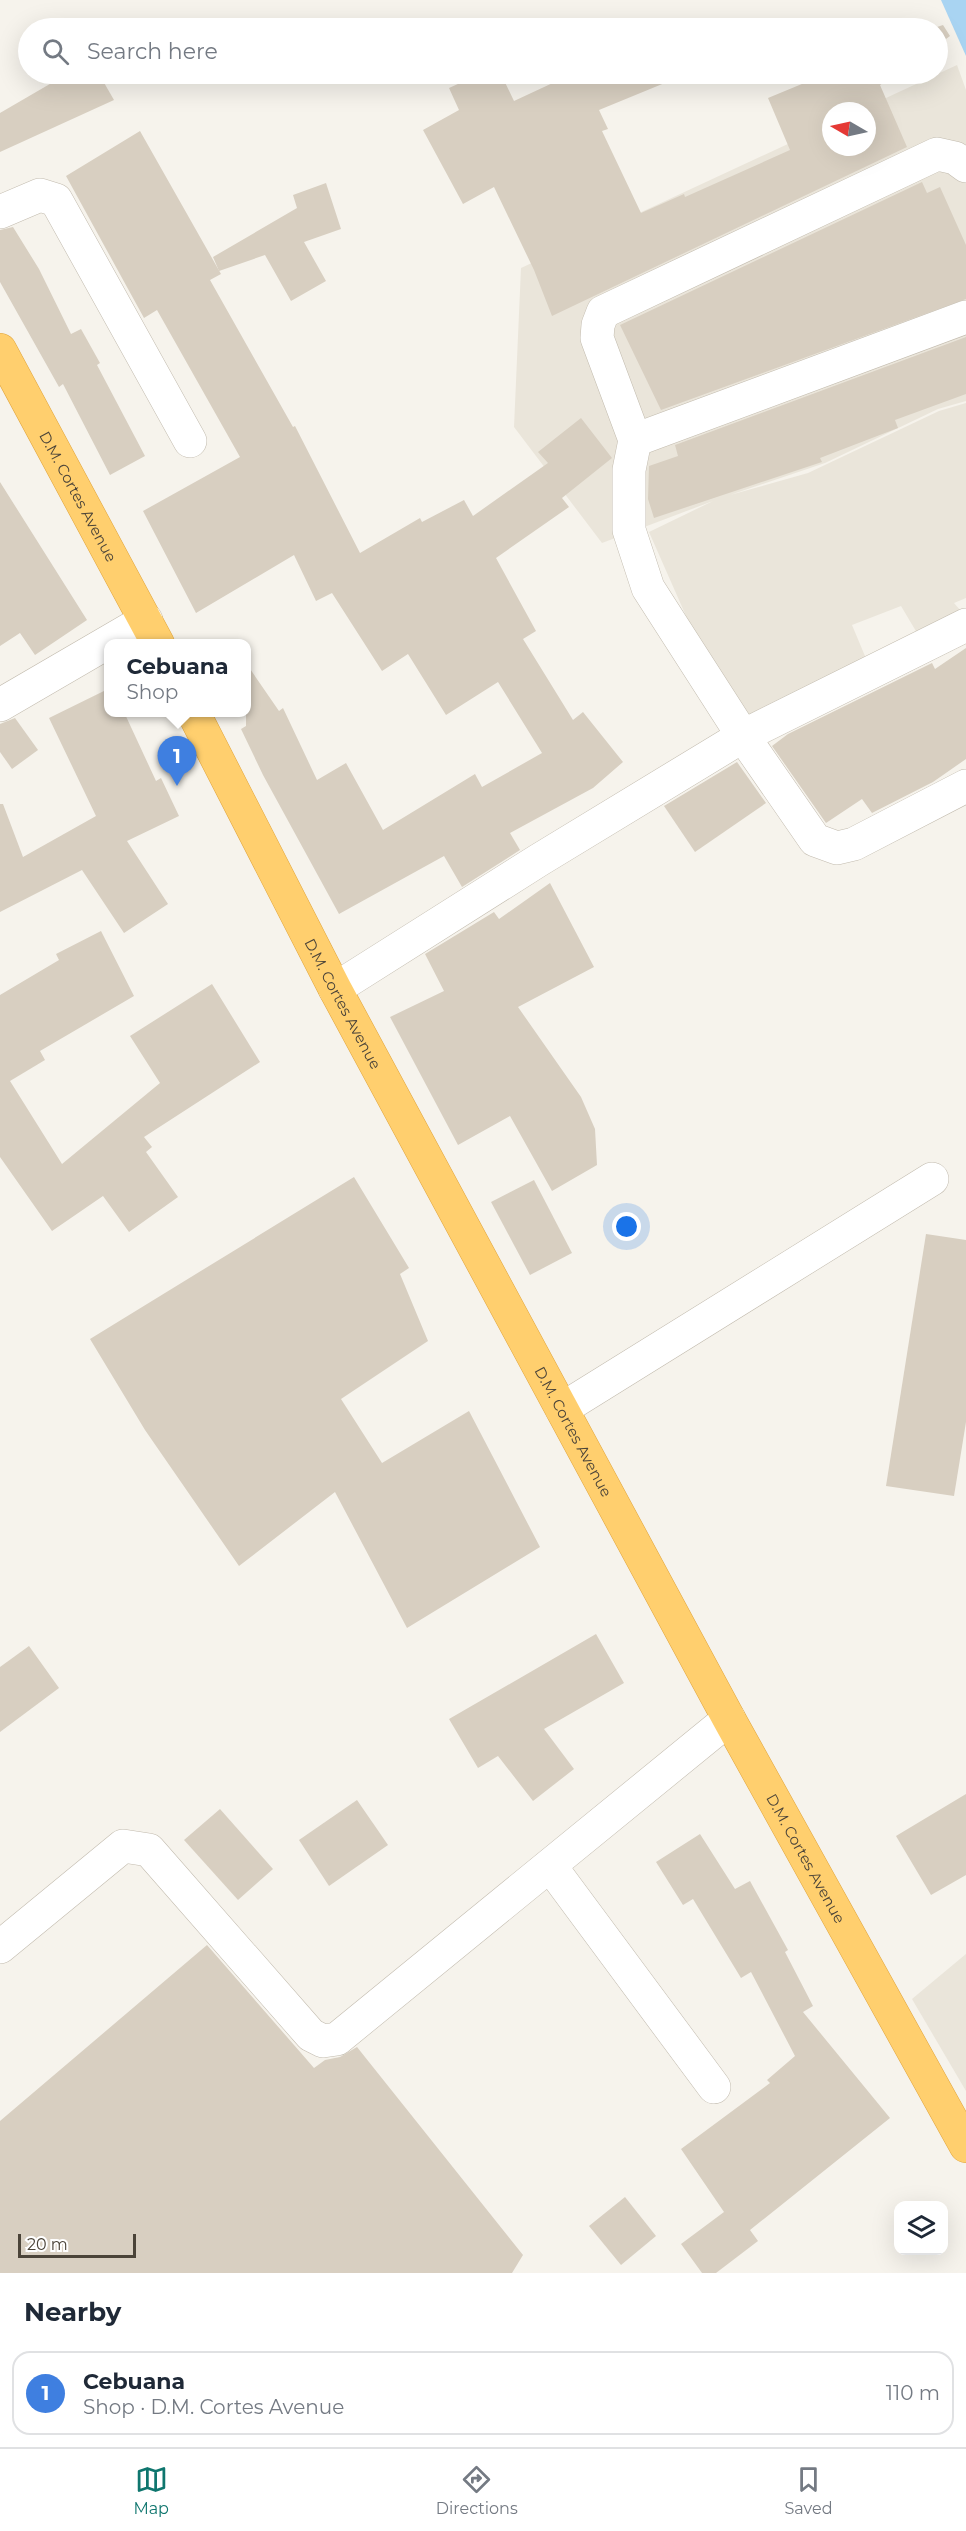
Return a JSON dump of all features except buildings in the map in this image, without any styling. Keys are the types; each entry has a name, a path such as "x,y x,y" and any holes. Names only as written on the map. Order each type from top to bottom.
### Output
{"highway":[{"name":"D.M. Cortes Avenue","path":"0,350 152,632"},
{"name":"D.M. Cortes Avenue","path":"196,717 335,990 729,1719 966,2146"}],"street":[{"path":"966,166 955,158 937,154 603,312 598,325 597,338 635,440 628,470 629,530 648,588 743,736 815,840 837,848 854,844 966,786"},
{"path":"0,212 40,195 56,200 190,441"},
{"path":"635,440 966,317"},
{"path":"335,990 539,860 743,736 966,625"},
{"path":"137,639 152,632"},
{"path":"0,705 104,655"},
{"path":"562,1409 932,1179"},
{"path":"0,1947 123,1846 149,1850 311,2035 323,2041 337,2039 729,1719"},
{"path":"551,1866 714,2087"}],"shaded area":[{"path":"957,65 966,90 966,401 938,409 825,463 730,495 808,473 939,411 966,403 966,598 954,603 966,617 923,643 901,606 852,625 870,668 818,696 740,718 709,668 649,532 713,501 602,543 514,427 521,268 822,128 822,156 876,156 876,103 916,84 948,84 948,69"},
{"path":"966,1954 966,2091 912,1999"}],"water":[{"path":"941,0 966,0 966,56"}],"place":[{"name":"Cebuana","path":"177,786"}]}
